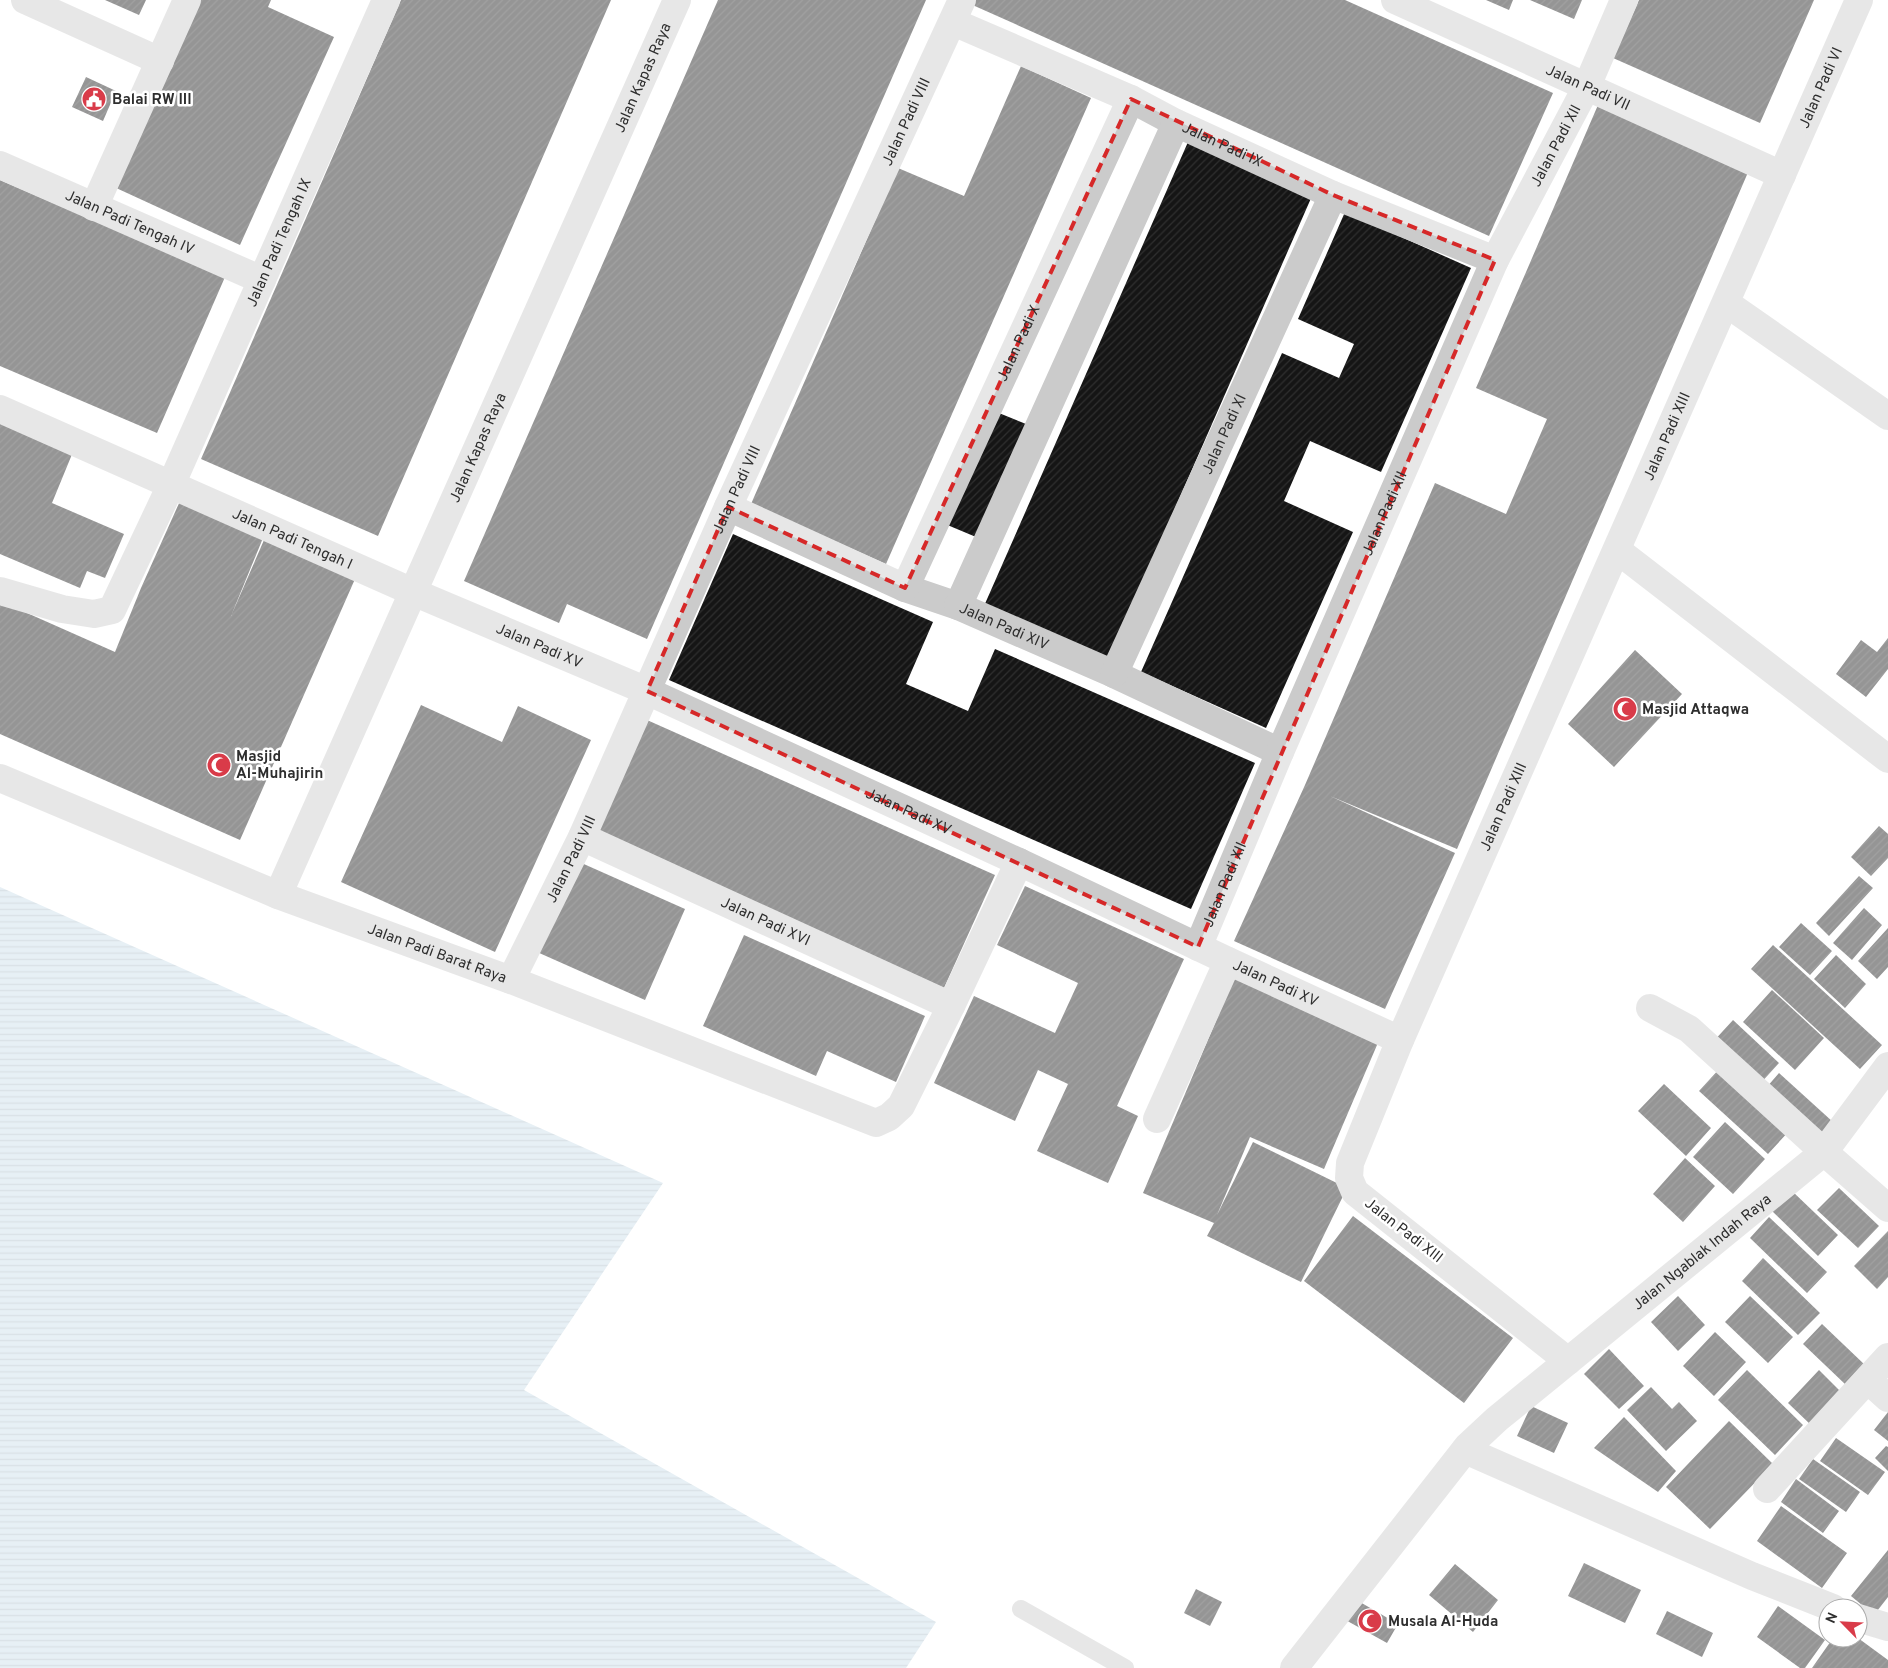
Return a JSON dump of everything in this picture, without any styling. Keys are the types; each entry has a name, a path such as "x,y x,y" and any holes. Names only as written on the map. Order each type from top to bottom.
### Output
{"street":[{"path":"25,0 160,61"},
{"path":"94,207 187,0"},
{"name":"Jalan Padi Tengah IX","path":"171,485 386,0"},
{"name":"Jalan Kapas Raya","path":"278,895 677,0"},
{"name":"Jalan Padi VII","path":"1395,0 1425,6 1587,86 1782,175"},
{"name":"Jalan Padi XII","path":"1198,948 1280,752 1495,260 1587,86 1624,0"},
{"name":"Jalan Padi VI","path":"1782,175 1859,0"},
{"name":"Jalan Padi IX","path":"957,11 1131,98 1176,123 1333,195 1495,260"},
{"name":"Jalan Padi VIII","path":"511,980 582,837 728,507 957,11"},
{"name":"Jalan Padi X","path":"906,588 1131,98"},
{"path":"958,606 1176,123"},
{"name":"Jalan Padi Tengah IV","path":"0,165 262,280"},
{"name":"Jalan Padi XIII","path":"1568,1361 1356,1192 1349,1178 1350,1163 1400,1040 1782,175"},
{"name":"Jalan Padi XI","path":"1114,674 1333,195"},
{"path":"1726,302 1888,416"},
{"name":"Jalan Padi Tengah I","path":"0,409 414,592"},
{"path":"0,591 62,609 94,614 112,610 171,485"},
{"name":"Jalan Padi XIV","path":"728,507 906,588 958,606 1114,674 1280,752"},
{"path":"1617,550 1888,759"},
{"name":"Jalan Padi XV","path":"414,592 647,691 1019,862 1228,962 1400,1040"},
{"name":"Jalan Padi Barat Raya","path":"0,778 278,895 511,980 876,1123 889,1117 900,1106 951,1006"},
{"name":"Jalan Padi XVI","path":"582,837 951,1006"},
{"path":"951,1006 1019,862"},
{"path":"1157,1118 1228,962"},
{"path":"1650,1008 1689,1029 1888,1208"},
{"name":"Jalan Ngablak Indah Raya","path":"1294,1668 1467,1448 1497,1420 1568,1361 1824,1152 1888,1066"},
{"path":"1767,1490 1888,1357"},
{"path":"1868,1380 1888,1398"},
{"path":"1467,1448 1726,1566 1818,1602"},
{"path":"1868,1621 1888,1627"}],"lane":[{"path":"1021,1609 1125,1668"}],"highlighted area":[{"path":"1131,99 1333,195 1495,260 1198,947 647,691 728,507 905,588"}],"water":[{"path":"0,887 663,1183 524,1390 936,1622 906,1668 0,1668"}],"building":[{"path":"105,0 146,0 139,15"},
{"path":"200,0 271,0 268,7 334,37 240,245 114,187"},
{"path":"401,0 611,0 378,536 201,459"},
{"path":"718,0 926,0 647,639 567,604 559,623 464,581"},
{"path":"970,0 1345,0 1553,93 1489,236 968,3"},
{"path":"1486,0 1513,0 1509,10"},
{"path":"1530,0 1582,0 1574,19"},
{"path":"1639,0 1814,0 1760,123 1613,58"},
{"path":"1021,66 1091,98 886,564 751,504 898,168 964,196"},
{"name":"Balai RW III","path":"86,77 116,91 103,121 72,107"},
{"path":"1598,105 1749,170 1457,849 1330,796 1455,853 1385,1009 1234,941 1305,785 1435,483 1506,514 1547,419 1476,388"},
{"path":"1188,142 1312,196 1108,661 984,606"},
{"path":"0,180 225,277 157,433 0,366"},
{"path":"1345,212 1471,268 1381,472 1310,441 1284,501 1353,532 1266,728 1141,672 1282,353 1339,378 1354,344 1298,319"},
{"path":"994,411 1026,424 976,537 945,524"},
{"path":"0,415 75,447 52,503 124,534 105,578 87,571 80,588 0,554"},
{"path":"180,501 263,538 231,616 264,540 355,579 240,840 0,734 0,601 115,652"},
{"path":"733,534 933,622 906,684 968,711 995,649 1255,763 1191,909 669,680"},
{"path":"1888,638 1888,669 1866,697 1836,674 1861,640 1877,652"},
{"name":"Masjid Attaqwa","path":"1635,650 1682,694 1614,767 1568,724"},
{"path":"421,705 502,742 518,706 591,740 495,952 341,882"},
{"path":"647,720 995,875 944,988 597,832"},
{"path":"1879,826 1888,834 1888,858 1871,876 1851,857"},
{"path":"577,861 685,909 645,1000 537,952"},
{"path":"1859,876 1873,888 1829,936 1816,923"},
{"path":"1025,886 1184,959 1117,1106 1138,1116 1108,1183 1037,1151 1068,1084 1038,1070 1015,1121 934,1083 974,996 1055,1033 1078,983 997,945"},
{"path":"1864,908 1882,925 1852,960 1833,943"},
{"path":"1801,923 1832,951 1810,975 1779,947"},
{"path":"1888,928 1888,967 1877,979 1858,961"},
{"path":"744,935 925,1016 896,1082 827,1051 816,1076 703,1026"},
{"path":"1773,945 1882,1045 1860,1069 1751,969"},
{"path":"1836,955 1866,984 1845,1008 1814,979"},
{"path":"1235,976 1380,1038 1324,1169 1250,1137 1217,1215 1253,1142 1347,1188 1301,1282 1207,1236 1214,1223 1143,1193"},
{"path":"1772,990 1824,1038 1795,1070 1743,1022"},
{"path":"1733,1020 1779,1063 1758,1086 1711,1044"},
{"path":"1721,1067 1790,1130 1768,1154 1699,1091"},
{"path":"1779,1073 1833,1122 1820,1137 1766,1088"},
{"path":"1664,1084 1711,1128 1686,1156 1638,1111"},
{"path":"1725,1122 1765,1159 1733,1194 1693,1157"},
{"path":"1685,1158 1715,1186 1683,1222 1653,1194"},
{"path":"1839,1188 1879,1226 1858,1248 1817,1210"},
{"path":"1792,1191 1838,1235 1818,1256 1772,1211"},
{"path":"1353,1216 1513,1338 1464,1403 1304,1281"},
{"path":"1769,1217 1827,1272 1807,1293 1750,1238"},
{"path":"1888,1231 1888,1277 1877,1289 1854,1266"},
{"path":"1763,1258 1820,1313 1798,1335 1742,1281"},
{"path":"1678,1296 1705,1325 1678,1351 1651,1322"},
{"path":"1750,1296 1793,1337 1768,1363 1725,1322"},
{"path":"1822,1324 1865,1365 1846,1385 1803,1344"},
{"path":"1715,1332 1746,1362 1714,1396 1683,1366"},
{"path":"1609,1349 1644,1386 1619,1409 1584,1374"},
{"path":"1747,1370 1803,1425 1775,1455 1718,1400"},
{"path":"1819,1370 1842,1393 1811,1425 1788,1403"},
{"path":"1651,1387 1672,1409 1679,1402 1697,1421 1666,1451 1627,1410"},
{"path":"1531,1406 1568,1423 1554,1453 1517,1436"},
{"path":"1888,1412 1888,1441 1874,1430"},
{"path":"1624,1417 1676,1471 1658,1492 1594,1448"},
{"path":"1729,1421 1773,1464 1710,1529 1666,1487"},
{"path":"1836,1438 1885,1472 1868,1495 1820,1461"},
{"path":"1886,1446 1888,1447 1888,1471 1875,1458"},
{"path":"1813,1459 1860,1492 1846,1512 1799,1479"},
{"path":"1796,1479 1839,1511 1823,1533 1781,1502"},
{"path":"1781,1506 1847,1553 1822,1588 1757,1541"},
{"path":"1888,1550 1888,1597 1874,1615 1868,1610 1868,1598 1853,1598 1851,1596"},
{"path":"1584,1563 1641,1590 1625,1623 1568,1596"},
{"path":"1455,1564 1498,1600 1473,1632 1429,1595"},
{"path":"1196,1589 1222,1602 1210,1626 1184,1613"},
{"name":"Musala Al-Huda","path":"1353,1598 1398,1624 1387,1643 1342,1618"},
{"path":"1778,1606 1818,1635 1819,1648 1805,1668 1800,1668 1757,1637"},
{"path":"1667,1611 1713,1633 1702,1657 1656,1634"},
{"path":"1868,1645 1888,1660 1888,1668 1812,1668 1826,1648 1868,1648"}],"place":[{"name":"Balai RW III","path":"94,99"},
{"name":"Masjid Attaqwa","path":"1625,709"},
{"name":"Masjid Al-Muhajirin","path":"219,765"},
{"name":"Musala Al-Huda","path":"1370,1621"}]}
